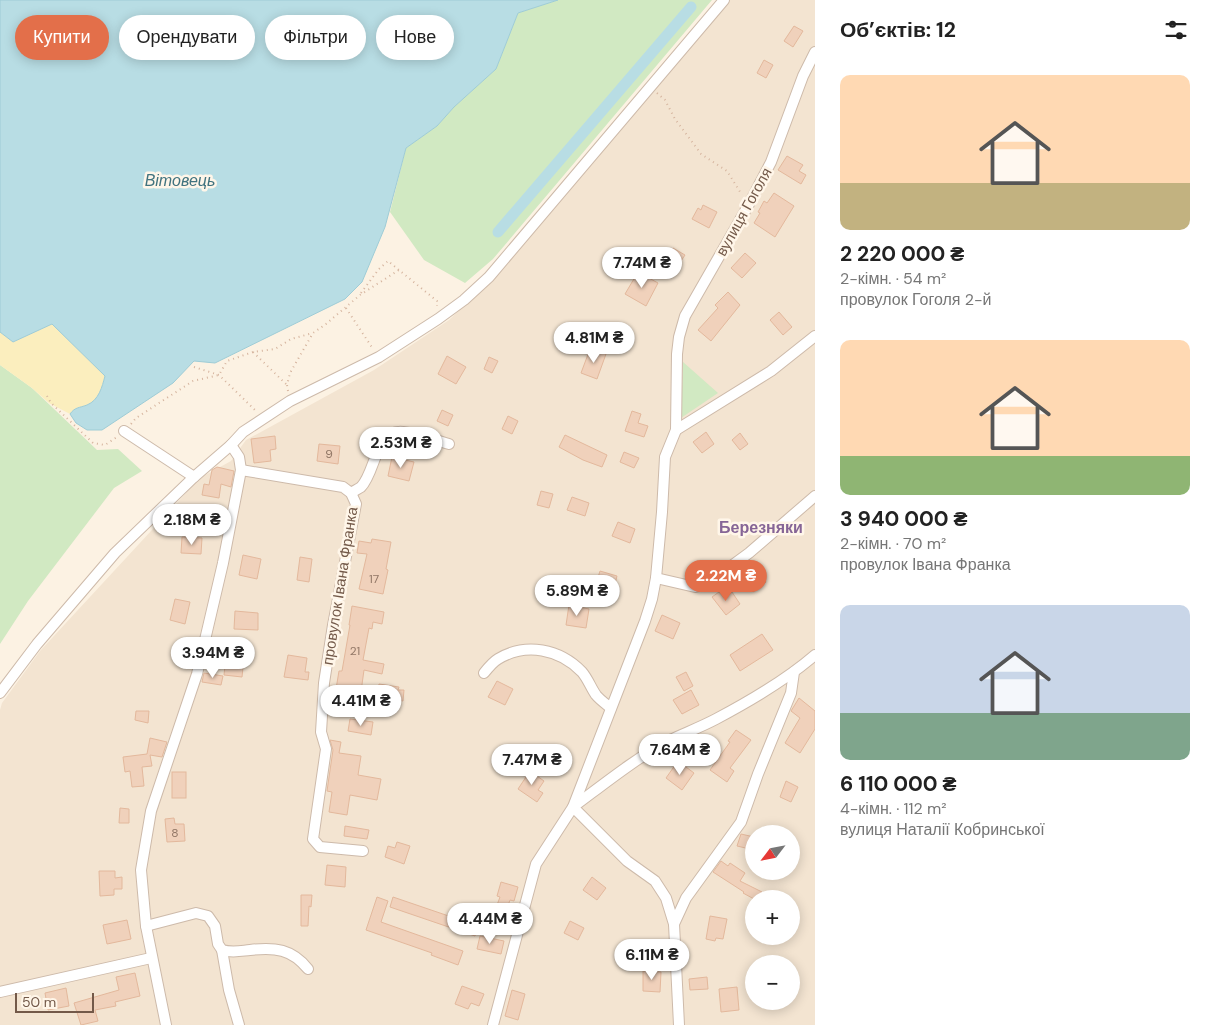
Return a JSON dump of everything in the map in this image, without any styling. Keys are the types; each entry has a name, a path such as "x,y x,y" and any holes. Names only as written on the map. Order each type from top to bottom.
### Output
{"street":[{"path":"0,693 37,644 116,553 243,432 290,401 379,357 438,319 464,300 489,277 724,0"},
{"name":"вулиця Гоголя","path":"493,1025 536,864 573,807 652,599 656,578 665,457 676,430 679,337 685,316 771,162 803,76 815,52"},
{"path":"676,430 771,371 815,336"},
{"path":"124,431 194,477"},
{"path":"351,493 361,487 367,478 382,443 392,433 402,432 449,444"},
{"path":"166,1025 151,958 141,870 151,811 197,674 223,563 241,470 239,457 231,445"},
{"name":"провулок Івана Франка","path":"241,470 344,487 351,493 356,504 326,673 321,732 326,749 313,839 320,847 363,851"},
{"path":"656,578 695,587 708,582 749,553 815,496"},
{"path":"484,673 497,660 514,652 534,649 554,653 570,662 583,673 597,696 611,708"},
{"path":"679,1025 674,924 666,898 655,881 627,861 573,807 607,781 669,741 714,720 794,672 815,655"},
{"path":"674,924 686,898 741,822 761,765 791,693 794,672"},
{"path":"146,926 196,914 208,916 215,926 218,944 222,950 229,990 239,1025"},
{"path":"222,950 230,952 265,948 285,951 300,959 308,969"},
{"path":"0,992 151,958"}],"path":[{"path":"651,87 665,100 675,120 701,154 727,171 748,206"},
{"path":"360,295 388,260 437,301 438,319"},
{"path":"47,396 51,403 94,443 105,446 124,431 136,418 193,381 219,375 227,360 253,352 275,350 291,339 313,333 360,295 399,270"},
{"path":"346,308 379,357"},
{"path":"290,401 287,386 290,373 313,333"},
{"path":"253,352 287,386"},
{"path":"194,367 219,375 264,418"}],"shaded area":[{"path":"730,0 815,0 815,1025 0,1025 0,710 2,703 40,651 200,478 231,461 246,440 374,370 449,320 499,272"}],"green space":[{"path":"558,0 712,0 493,259 465,283 424,260 390,212 406,148 437,126 454,107 496,69 518,13"},
{"path":"683,362 718,393 681,418"},
{"path":"0,365 32,388 97,450 118,449 142,471 114,488 28,601 0,644"}],"sand":[{"path":"52,324 105,376 99,393 94,400 87,405 75,409 70,414 49,403 0,365 0,332 13,342"}],"water":[{"name":"Вітовець","path":"0,0 558,0 518,13 496,69 454,107 437,126 406,148 385,227 362,282 345,299 215,363 194,361 173,383 102,430 87,430 76,423 70,414 75,409 87,405 94,400 99,393 105,376 52,324 13,342 0,332"}],"building":[{"path":"794,26 803,31 793,47 784,41"},
{"path":"764,60 773,65 766,78 757,73"},
{"path":"787,156 803,165 799,171 806,175 801,184 778,170"},
{"path":"774,193 794,206 775,237 754,223 764,201 767,203"},
{"path":"703,205 717,212 709,228 692,219 698,208 701,210"},
{"path":"673,248 685,255 679,264 668,256"},
{"path":"745,253 756,263 742,278 731,268"},
{"path":"638,272 658,283 646,306 625,294"},
{"path":"728,292 740,305 711,341 698,330 718,308 715,305"},
{"path":"779,312 792,327 783,335 770,320"},
{"path":"590,349 606,354 597,379 581,373"},
{"path":"447,356 466,367 456,384 438,374"},
{"path":"489,357 498,361 492,373 484,369"},
{"path":"442,410 453,415 448,426 437,421"},
{"path":"632,411 641,414 638,423 648,426 644,437 625,431"},
{"path":"508,416 518,421 512,434 502,429"},
{"path":"706,432 714,444 702,453 693,442"},
{"path":"740,433 748,444 740,450 732,440"},
{"path":"565,435 607,455 602,467 583,460 559,447"},
{"path":"275,436 276,449 270,450 271,461 254,463 251,439"},
{"path":"319,444 340,446 338,464 317,461"},
{"path":"624,452 639,458 634,468 620,462"},
{"path":"392,457 414,462 409,481 388,476"},
{"path":"217,467 234,471 231,487 221,484 219,498 202,495 204,484 209,485 212,470"},
{"path":"541,491 553,494 549,508 537,505"},
{"path":"572,497 589,503 585,516 567,510"},
{"path":"618,522 635,529 630,543 612,536"},
{"path":"182,537 202,538 201,554 181,553"},
{"path":"372,539 391,542 383,594 359,589 367,554 357,553 359,541 371,543"},
{"path":"243,555 261,559 257,579 239,575"},
{"path":"300,557 312,559 309,582 297,580"},
{"path":"754,567 766,582 753,592 741,577"},
{"path":"600,571 617,576 613,592 595,587"},
{"path":"719,592 724,598 732,592 740,604 726,615 712,597"},
{"path":"175,599 190,602 185,624 170,620"},
{"path":"569,605 589,609 586,628 566,625"},
{"path":"352,606 384,612 382,624 373,622 372,629 369,628 363,660 384,664 382,674 364,670 360,699 335,695 339,671 342,671"},
{"path":"235,611 258,613 258,630 234,629"},
{"path":"662,615 680,623 673,639 655,631"},
{"path":"762,634 773,650 740,671 730,655"},
{"path":"182,645 195,648 190,666 178,663"},
{"path":"288,655 307,658 305,672 309,672 308,680 284,677"},
{"path":"226,656 244,658 242,677 224,675"},
{"path":"686,672 693,686 684,691 676,677"},
{"path":"204,673 223,676 221,685 202,682"},
{"path":"497,681 513,689 505,705 488,697"},
{"path":"379,684 399,687 398,690 404,690 403,701 396,700 395,709 386,708 387,699 377,698"},
{"path":"691,690 699,705 682,714 673,700"},
{"path":"799,698 815,711 815,729 800,753 785,743 800,718 791,711"},
{"path":"136,711 149,711 148,723 135,720"},
{"path":"350,719 373,722 371,735 348,731"},
{"path":"736,730 751,740 730,768 734,771 727,782 710,770 730,742 728,741"},
{"path":"150,738 167,742 162,757 150,755 152,766 142,767 144,786 132,787 130,771 125,772 123,757 147,754"},
{"path":"330,740 341,742 339,753 361,756 358,775 381,779 377,800 350,795 347,815 329,812 332,792 327,791 333,750"},
{"path":"678,761 694,773 682,790 666,778"},
{"path":"530,771 544,781 538,790 543,793 537,802 518,789"},
{"path":"172,772 186,772 186,798 172,798"},
{"path":"786,781 798,787 791,802 780,797"},
{"path":"120,808 129,809 129,823 119,823"},
{"path":"174,818 175,824 184,824 185,841 167,842 165,819"},
{"path":"345,826 369,830 367,839 344,836"},
{"path":"741,834 745,835 745,848 737,846"},
{"path":"397,842 410,846 404,864 385,857 388,846 395,848"},
{"path":"721,861 728,866 730,863 745,873 740,881 758,890 745,890 745,894 713,872"},
{"path":"327,865 346,867 345,887 325,885"},
{"path":"99,871 115,871 115,878 122,877 122,889 114,889 114,895 100,896"},
{"path":"592,877 606,888 597,900 583,890"},
{"path":"501,882 518,887 514,901 510,900 501,925 491,921 500,897 497,896"},
{"path":"301,895 312,895 311,907 309,906 308,926 301,926"},
{"path":"377,897 388,901 381,922 463,951 458,965 431,955 432,953 366,930"},
{"path":"393,897 478,926 475,936 390,907"},
{"path":"710,916 727,919 723,939 716,938 715,941 706,939"},
{"path":"127,920 131,939 107,944 103,925"},
{"path":"570,921 584,928 578,940 564,933"},
{"path":"480,936 504,941 501,954 477,949"},
{"path":"643,971 661,972 660,992 643,991"},
{"path":"135,973 140,996 115,1002 116,1006 95,1010 98,1021 81,1025 74,1003 119,990 116,977"},
{"path":"707,977 708,989 690,990 689,979"},
{"path":"462,986 484,994 479,1006 471,1003 468,1009 455,1004"},
{"path":"737,987 739,1010 721,1012 719,989"},
{"path":"66,988 69,1006 48,1010 45,993"},
{"path":"512,990 525,994 518,1020 505,1016"}],"waterway":[{"path":"498,232 691,7"}],"district":[{"name":"Березняки","path":"761,527"}]}
